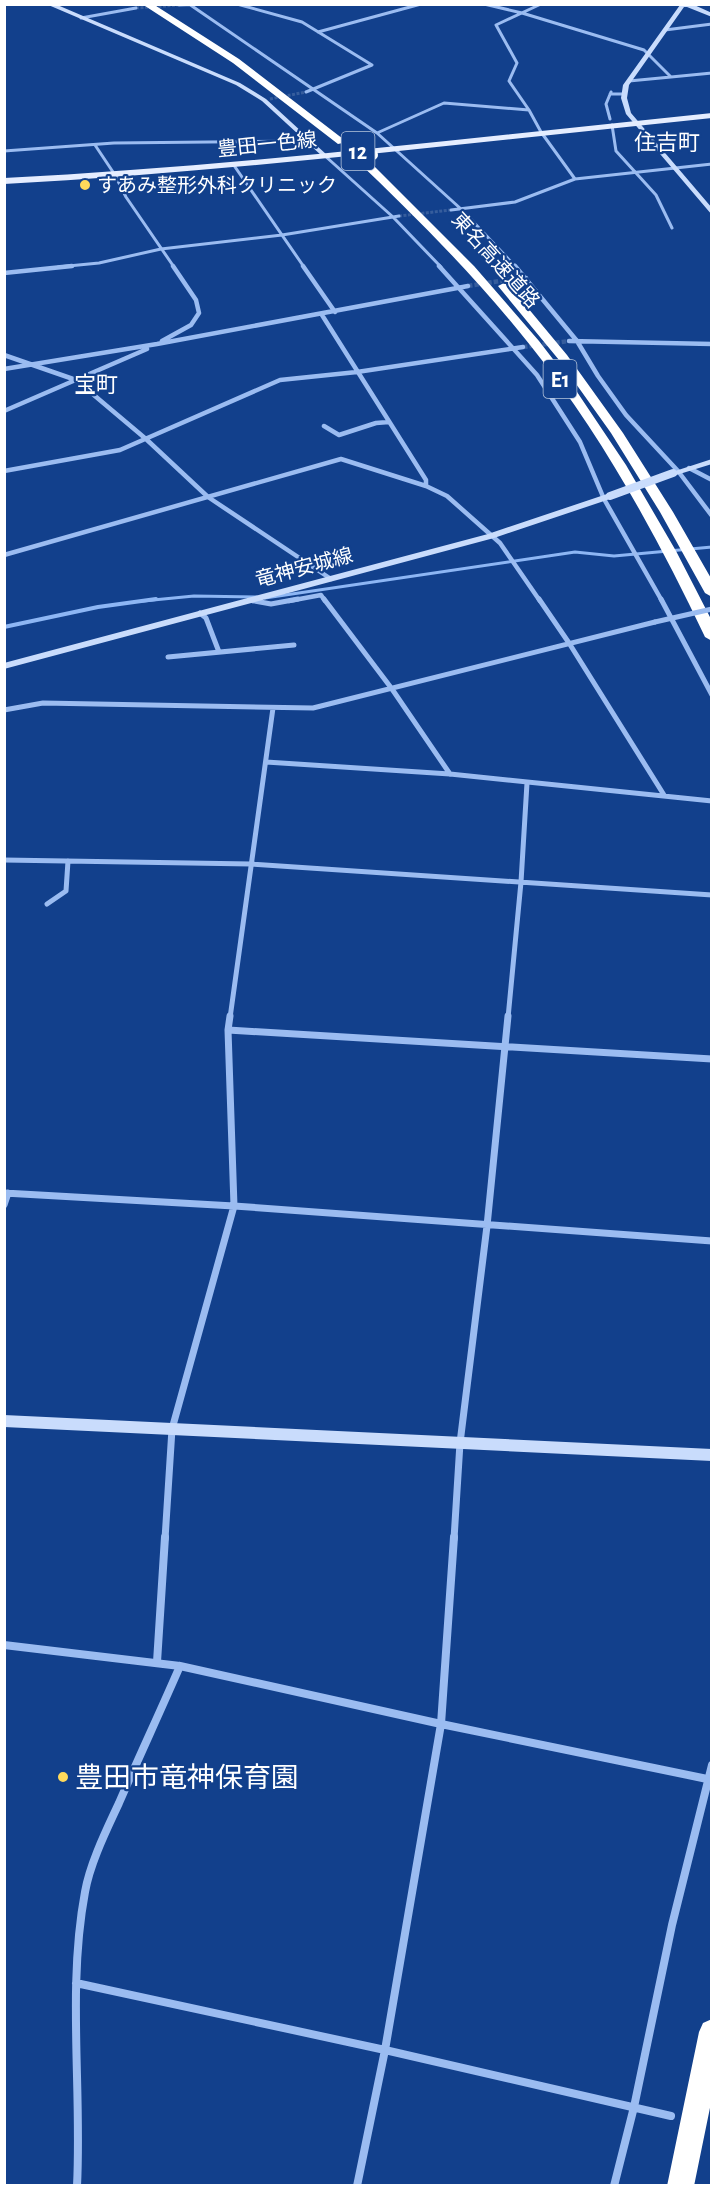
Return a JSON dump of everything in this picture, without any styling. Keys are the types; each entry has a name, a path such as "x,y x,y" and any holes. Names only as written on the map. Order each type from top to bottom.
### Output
{"highway":[{"name":"東名高速道路","path":"162,4 247,58 355,140 434,212"},
{"name":"東名高速道路","path":"141,6 236,61 342,142 434,228 506,307 544,355 605,441 671,556 711,637"},
{"name":"東名高速道路","path":"457,235 521,306 623,442 711,593"},
{"path":"680,2186 711,2032"}],"main road":[{"name":"豊田一色線","path":"4,181 115,175 233,164 541,132 611,122 636,123 711,115"}],"street":[{"path":"49,4 228,80 267,100 393,217 537,375 580,442 711,695"},
{"path":"179,5 208,4"},
{"path":"237,4 302,22 372,65 306,92"},
{"path":"318,32 421,4"},
{"path":"484,4 522,13 644,50 671,77"},
{"path":"541,4 496,25 517,63 509,81 541,132 575,179"},
{"path":"711,15 687,4 682,6 626,84 625,94 628,113 711,213"},
{"path":"189,5 377,133 461,209 526,278 577,341 598,376 626,415 711,516"},
{"path":"81,18 141,6"},
{"path":"665,30 711,24"},
{"path":"629,81 711,73"},
{"path":"625,94 611,93 606,104 616,151 656,195 672,228"},
{"path":"377,133 444,103 529,110"},
{"path":"4,151 208,140 310,141"},
{"path":"4,411 157,344 191,325 199,313 196,300 126,197 115,175 95,145"},
{"path":"233,164 335,312"},
{"path":"451,210 515,202 575,179 711,164"},
{"path":"4,273 99,263 161,249 282,235 399,216"},
{"path":"513,279 526,278"},
{"path":"4,369 322,315 468,286"},
{"path":"322,315 426,480 426,486"},
{"path":"569,341 711,344"},
{"path":"4,471 120,450 280,380 357,372 523,347"},
{"path":"4,355 76,381 146,439 208,497 331,579"},
{"path":"324,426 339,435 376,423 389,422"},
{"path":"4,555 341,459 426,486 447,496 500,543 569,643 664,795"},
{"path":"675,472 711,461"},
{"path":"689,468 711,480"},
{"name":"竜神安城線","path":"4,666 491,536 675,472"},
{"path":"249,600 271,604 321,595 392,689 450,774"},
{"path":"4,710 43,703 313,708 711,609"},
{"path":"200,614 206,618 219,652"},
{"path":"168,657 294,645"},
{"path":"157,1662 172,1429 234,1206 228,1030 273,708"},
{"path":"266,762 450,774 711,801"},
{"path":"357,2186 385,2050 441,1724 460,1443 487,1226 521,882 527,783"},
{"path":"4,860 251,864 711,895"},
{"path":"47,904 66,891 68,861"},
{"path":"228,1030 711,1059"},
{"path":"4,1204 6,1193 234,1206 711,1241"},
{"path":"4,1421 711,1455"},
{"path":"4,1645 180,1666 441,1724 710,1779"},
{"path":"77,2186 79,2148 76,1983 78,1940 85,1889 106,1832 180,1666"},
{"path":"614,2186 634,2107 672,1925 710,1779 711,1765"},
{"path":"76,1983 385,2050 671,2116"}],"waterway":[{"path":"265,598 575,552 614,556 712,547"},
{"path":"143,601 194,596 257,597"},
{"path":"4,627 98,607 156,599"}],"tunnel":[{"path":"136,8 179,5"},
{"path":"270,99 306,92"},
{"path":"399,216 451,210"},
{"path":"468,286 513,279"},
{"path":"523,347 569,341"}],"place":[{"name":"すあみ整形外科クリニック","path":"85,185"},
{"name":"豊田市竜神保育園","path":"63,1777"}],"district":[{"name":"住吉町","path":"667,142"},
{"name":"宝町","path":"96,384"}]}
